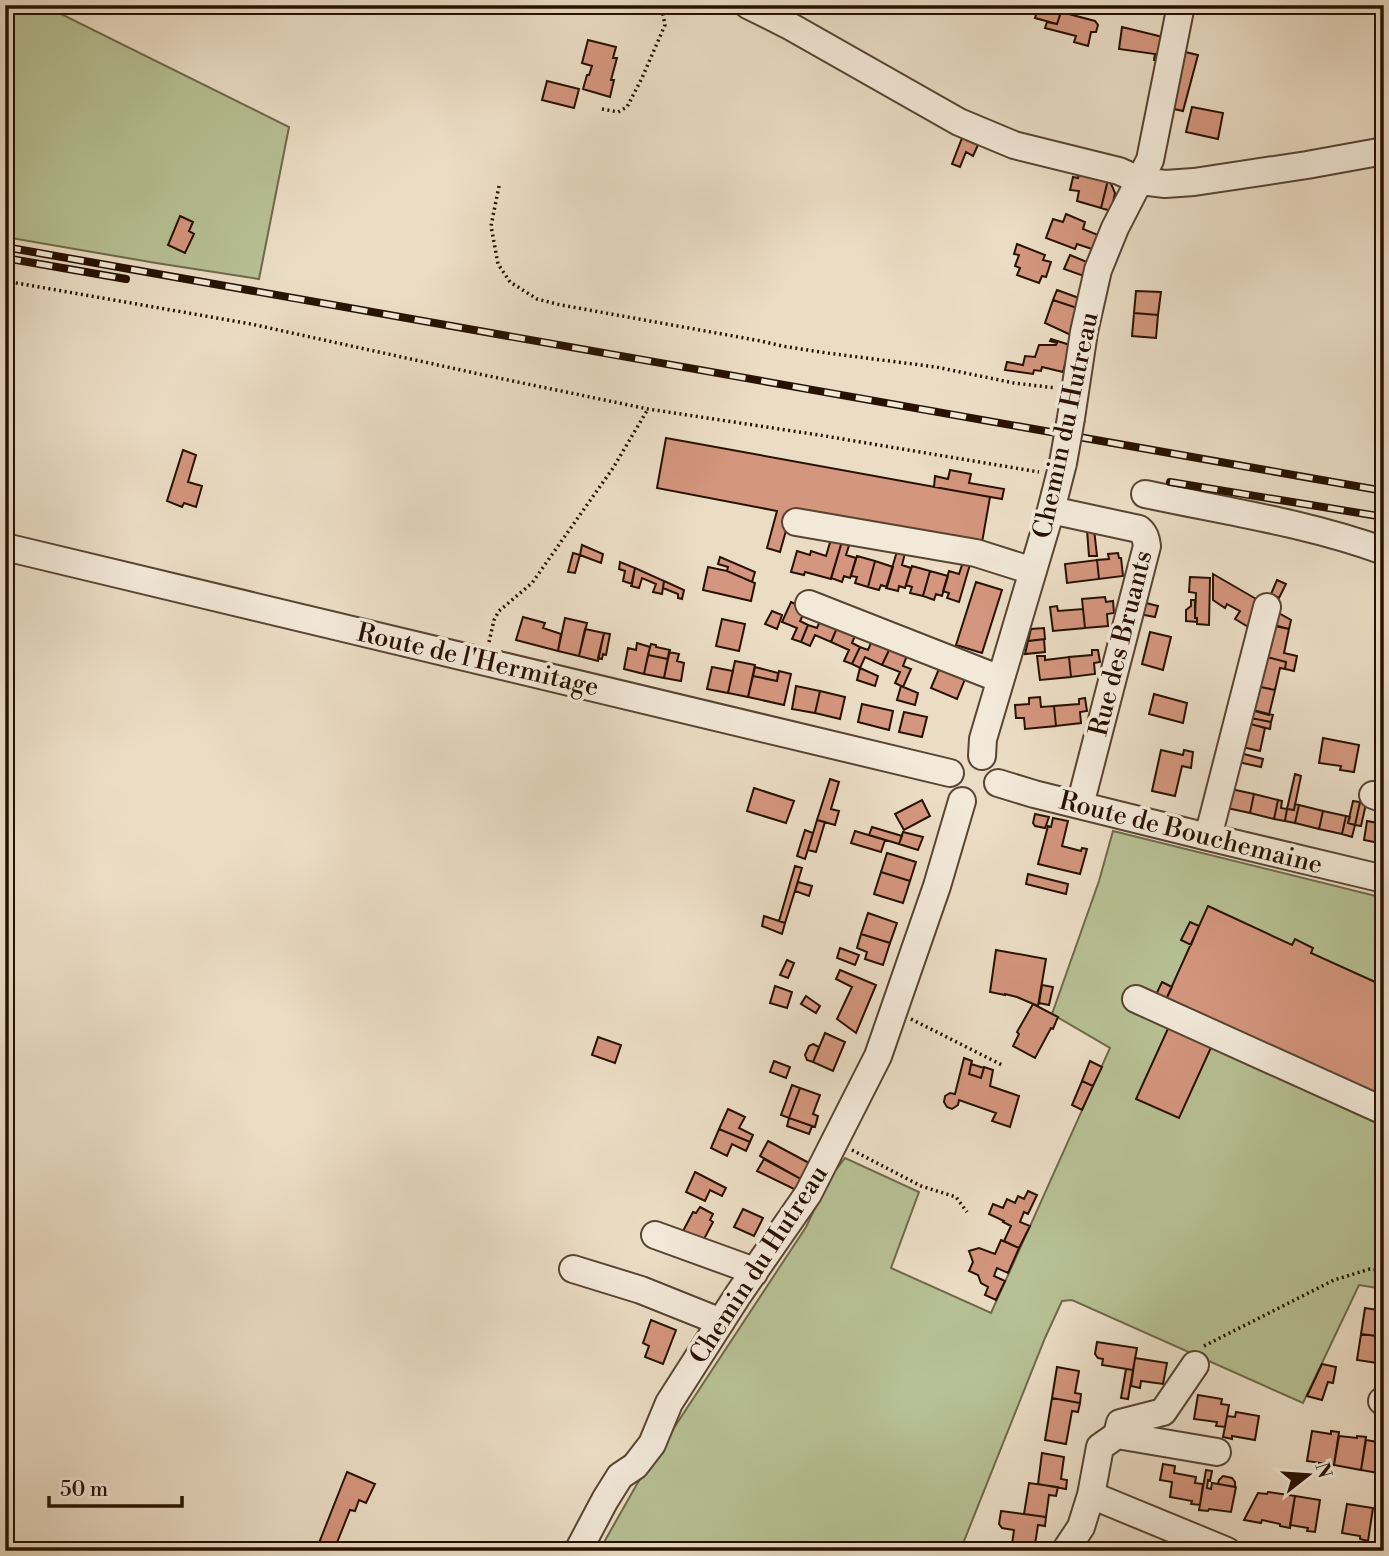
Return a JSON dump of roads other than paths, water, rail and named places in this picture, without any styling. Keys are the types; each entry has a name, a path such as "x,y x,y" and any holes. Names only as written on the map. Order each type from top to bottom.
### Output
{"street":[{"path":"748,5 788,24 959,122 1014,145 1119,171 1141,181 1166,184 1194,182 1384,151"},
{"name":"Chemin du Hutreau","path":"982,756 982,739 1061,469 1084,332 1098,270 1115,228 1150,159 1181,5"},
{"path":"1145,494 1338,536 1384,551"},
{"name":"Rue des Bruants","path":"1051,510 1139,529 1145,535 1147,546 1080,805"},
{"path":"796,522 976,554 1033,571"},
{"name":"Route de l'Hermitage","path":"5,547 950,773"},
{"path":"809,604 1000,679"},
{"path":"1208,837 1267,607"},
{"path":"982,756 990,759 997,767 998,783 972,800 962,801 951,790 950,773 973,758 982,756"},
{"name":"Route de Bouchemaine","path":"998,783 1208,837 1384,878"},
{"name":"Chemin du Hutreau","path":"578,1551 620,1476 635,1466 652,1444 669,1403 808,1194 878,1056 937,886 962,801"},
{"path":"1136,999 1384,1111"},
{"path":"655,1235 754,1273"},
{"path":"573,1269 641,1290 721,1322"},
{"path":"1065,1551 1081,1527 1091,1495 1100,1447 1119,1429 1163,1412 1195,1365"},
{"path":"1119,1429 1217,1452"},
{"path":"1091,1495 1227,1551"}],"railway":[{"path":"5,247 1384,491"},
{"path":"5,258 126,279"},
{"path":"1170,482 1384,517"}]}
